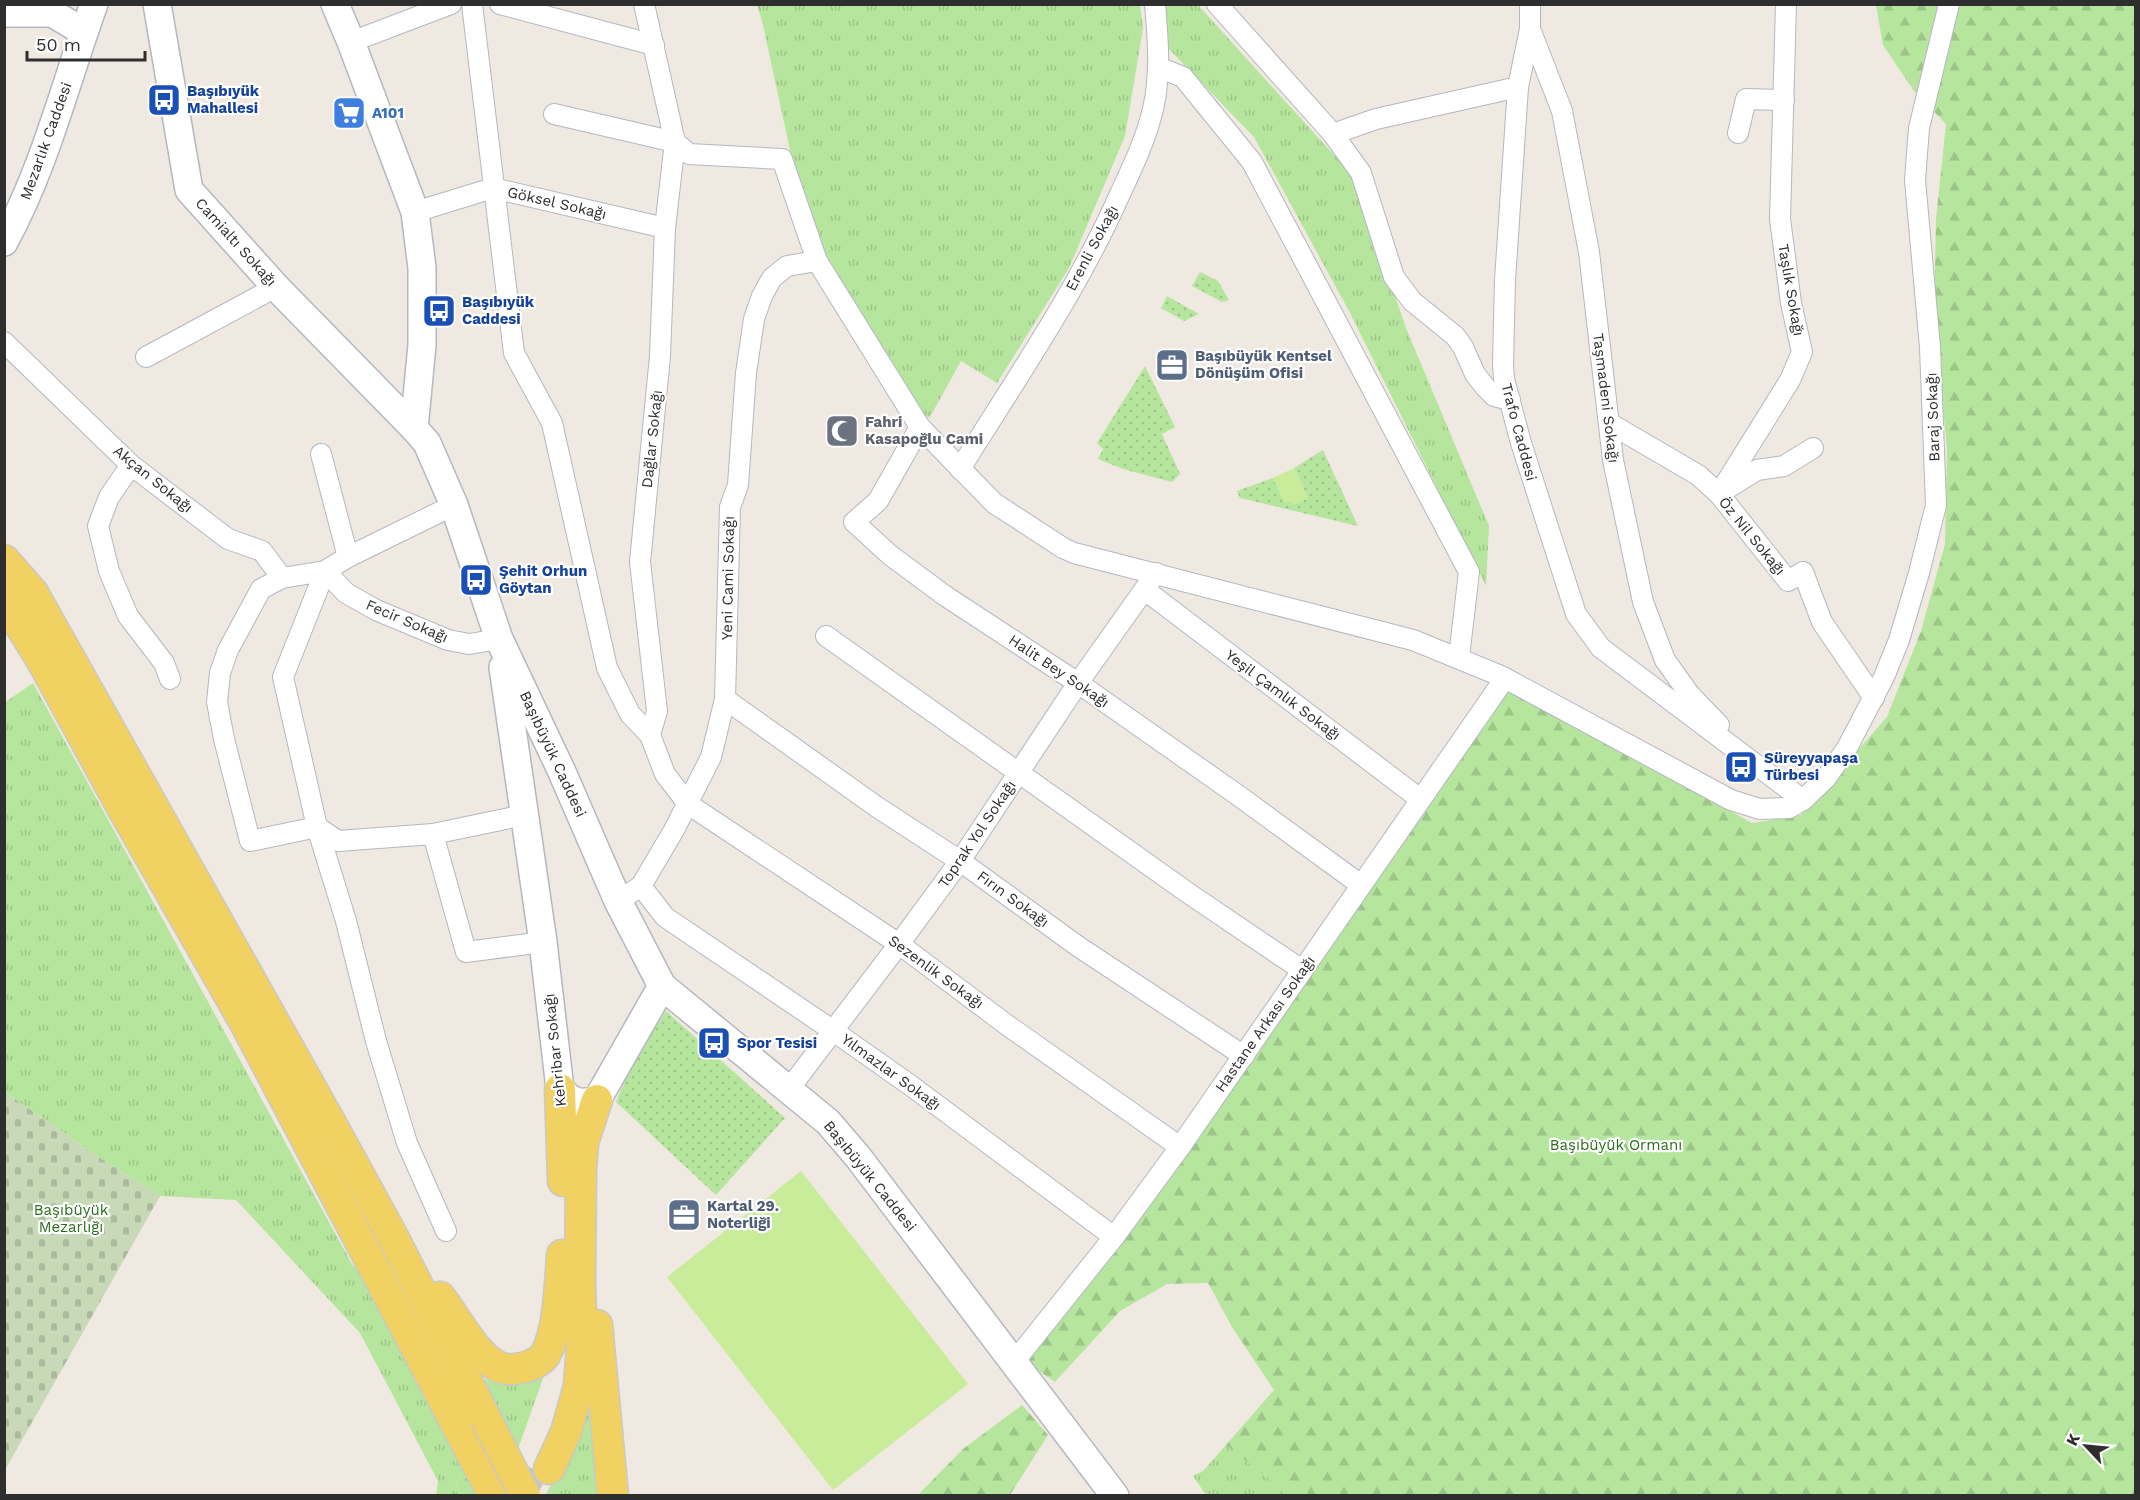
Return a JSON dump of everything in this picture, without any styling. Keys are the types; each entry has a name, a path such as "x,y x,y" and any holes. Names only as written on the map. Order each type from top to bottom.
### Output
{"main road":[{"name":"Mezarlık Caddesi","path":"4,242 25,204 84,32 96,4"},
{"name":"Camialtı Sokağı","path":"157,4 189,190 276,287 414,428"},
{"path":"334,4 351,42 415,212 422,268 422,345 414,428"},
{"path":"4,13 49,9 84,32"},
{"name":"Başıbüyük Caddesi","path":"414,428 427,443 454,505 499,639 562,772 618,901 662,986 828,1122 858,1157 1115,1496"},
{"path":"4,560 33,593 263,1000 392,1235 474,1425 494,1496"},
{"path":"4,600 41,659 124,811 244,1021 379,1281 474,1425 525,1496"},
{"name":"Kehribar Sokağı","path":"499,639 543,942 573,1216"},
{"path":"392,1235 448,1307 479,1352 495,1366 510,1370 527,1368 544,1356 552,1333 560,1295 583,1143 597,1100 662,986"},
{"path":"560,1089 567,1097 577,1102 597,1100"},
{"path":"544,1464 566,1432 579,1386 582,1344 573,1216"},
{"path":"573,1216 595,1302 613,1496"}],"street":[{"path":"351,42 451,4"},
{"path":"472,4 514,353 552,423 607,668 630,714 651,735"},
{"path":"500,4 654,45"},
{"name":"Dağlar Sokağı","path":"644,4 675,142 665,228 660,356 640,562 657,711 651,735"},
{"name":"Erenli Sokağı","path":"960,469 1070,292 1111,215 1144,140 1153,108 1158,67 1155,4"},
{"path":"1217,4 1333,134 1361,173 1395,277 1412,301 1455,336 1463,346 1475,374 1486,388 1494,396 1510,400"},
{"name":"Trafo Caddesi","path":"1530,4 1530,29 1518,87 1505,280 1504,379 1540,506 1576,614 1601,648 1803,800"},
{"path":"1530,29 1539,4"},
{"name":"Taşlık Sokağı","path":"1719,494 1790,380 1802,352 1791,303 1780,219 1786,4"},
{"name":"Baraj Sokağı","path":"1803,800 1831,771 1874,698 1899,640 1936,505 1930,347 1915,180 1919,128 1949,4"},
{"name":"Taşmadeni Sokağı","path":"1530,29 1562,111 1589,252 1613,460 1643,602 1665,660 1690,695 1714,719 1732,745"},
{"path":"1158,67 1183,77 1252,162 1469,572 1459,657"},
{"path":"1333,134 1376,119 1518,87"},
{"path":"1738,133 1746,99 1784,100"},
{"path":"554,114 675,142 689,154 782,159 817,261 920,427 993,503 1063,548 1074,553 1413,640 1459,657 1505,678 1731,800 1760,809 1789,808 1803,800"},
{"name":"Göksel Sokağı","path":"415,212 493,188 665,228"},
{"name":"Yeni Cami Sokağı","path":"618,901 641,886 688,804 711,757 725,699 730,507 738,485 746,373 754,319 762,296 772,278 787,266 817,261"},
{"path":"146,357 276,287"},
{"name":"Akçan Sokağı","path":"4,342 131,465 228,539 262,551 282,578"},
{"name":"Öz Nil Sokağı","path":"1609,423 1698,475 1719,494 1788,581 1803,572 1822,622 1874,698"},
{"name":"Halit Bey Sokağı","path":"920,427 878,501 854,522 890,555 944,595 1078,683 1361,885"},
{"path":"1719,494 1757,470 1784,466 1813,448"},
{"path":"321,454 348,557"},
{"path":"131,465 109,498 98,526 109,571 128,616 164,663 170,679"},
{"path":"454,505 348,557 325,571 282,578 261,589 228,650 220,673 217,702 250,841 317,827 338,841 433,834 524,815"},
{"path":"325,571 283,677 317,827 346,921 376,1041 406,1143 446,1231"},
{"name":"Fecir Sokağı","path":"325,571 346,593 376,610 448,640 469,645 499,639"},
{"name":"Toprak Yol Sokağı","path":"789,1089 960,861 1078,683 1156,573"},
{"name":"Yeşil Çamlık Sokağı","path":"1145,590 1420,799"},
{"path":"826,636 1191,895 1302,970"},
{"name":"Hastane Arkası Sokağı","path":"1020,1370 1244,1056 1505,678"},
{"name":"Fırın Sokağı","path":"725,699 877,807 960,861 1079,947 1244,1056"},
{"name":"Sezenlik Sokağı","path":"651,735 665,774 688,804 899,944 1007,1025 1180,1147"},
{"path":"433,834 466,952 543,942"},
{"name":"Yılmazlar Sokağı","path":"641,886 665,917 910,1085 1114,1237"}],"green space":[{"path":"757,5 1140,5 1143,28 1125,136 1069,268 997,383 961,361 930,417 917,419 823,249 796,178"},
{"path":"1163,5 1198,5 1353,176 1406,328 1489,526 1486,586 1349,311 1254,137 1167,47"},
{"name":"Başıbüyük Ormanı","path":"1876,5 2135,5 2135,1495 1286,1495 1283,1490 1226,1445 1274,1390 1232,1327 1208,1283 1167,1284 1120,1311 1055,1382 1025,1361 1507,684 1752,823 1801,815 1887,717 1921,631 1945,544 1947,449 1934,319 1936,219 1946,124 1914,91 1883,45"},
{"path":"1200,272 1218,281 1229,300 1222,302 1192,286"},
{"path":"1167,296 1199,314 1184,321 1161,308"},
{"path":"1145,366 1175,427 1162,434 1180,474 1172,482 1123,469 1098,459 1103,449 1097,443"},
{"path":"1323,450 1358,526 1240,498 1237,491 1273,478 1284,501 1296,504 1308,498 1294,468"},
{"path":"1294,468 1308,498 1296,504 1284,501 1273,478"},
{"path":"33,683 352,1264 361,1275 463,1471 457,1481 455,1495 436,1495 438,1481 360,1333 236,1200 160,1196 97,1156 5,1092 4,703"},
{"path":"666,1011 785,1118 716,1195 616,1102 638,1051"},
{"name":"Başıbüyük Mezarlığı","path":"5,1092 97,1156 160,1196 5,1470"},
{"path":"801,1171 968,1384 833,1490 667,1277"},
{"path":"545,1373 514,1460 474,1375 492,1381 509,1382"},
{"path":"589,1382 600,1495 545,1496 553,1481"},
{"path":"1022,1405 1048,1435 1010,1495 918,1495 963,1449"},
{"path":"1226,1445 1284,1490 1286,1495 1206,1495 1193,1476 1203,1471"},
{"path":"463,1471 478,1495 455,1496 457,1481"}],"tunnel":[{"path":"520,1496 538,1460"}],"place":[{"name":"Başıbıyük Mahallesi","path":"164,100"},
{"name":"A101","path":"349,113"},
{"name":"Başıbıyük Caddesi","path":"439,311"},
{"name":"Başıbüyük Kentsel Dönüşüm Ofisi","path":"1172,365"},
{"name":"Fahri Kasapoğlu Cami","path":"842,431"},
{"name":"Şehit Orhun Göytan","path":"476,580"},
{"name":"Süreyyapaşa Türbesi","path":"1741,767"},
{"name":"Spor Tesisi","path":"714,1043"},
{"name":"Kartal 29. Noterliği","path":"684,1215"}]}
